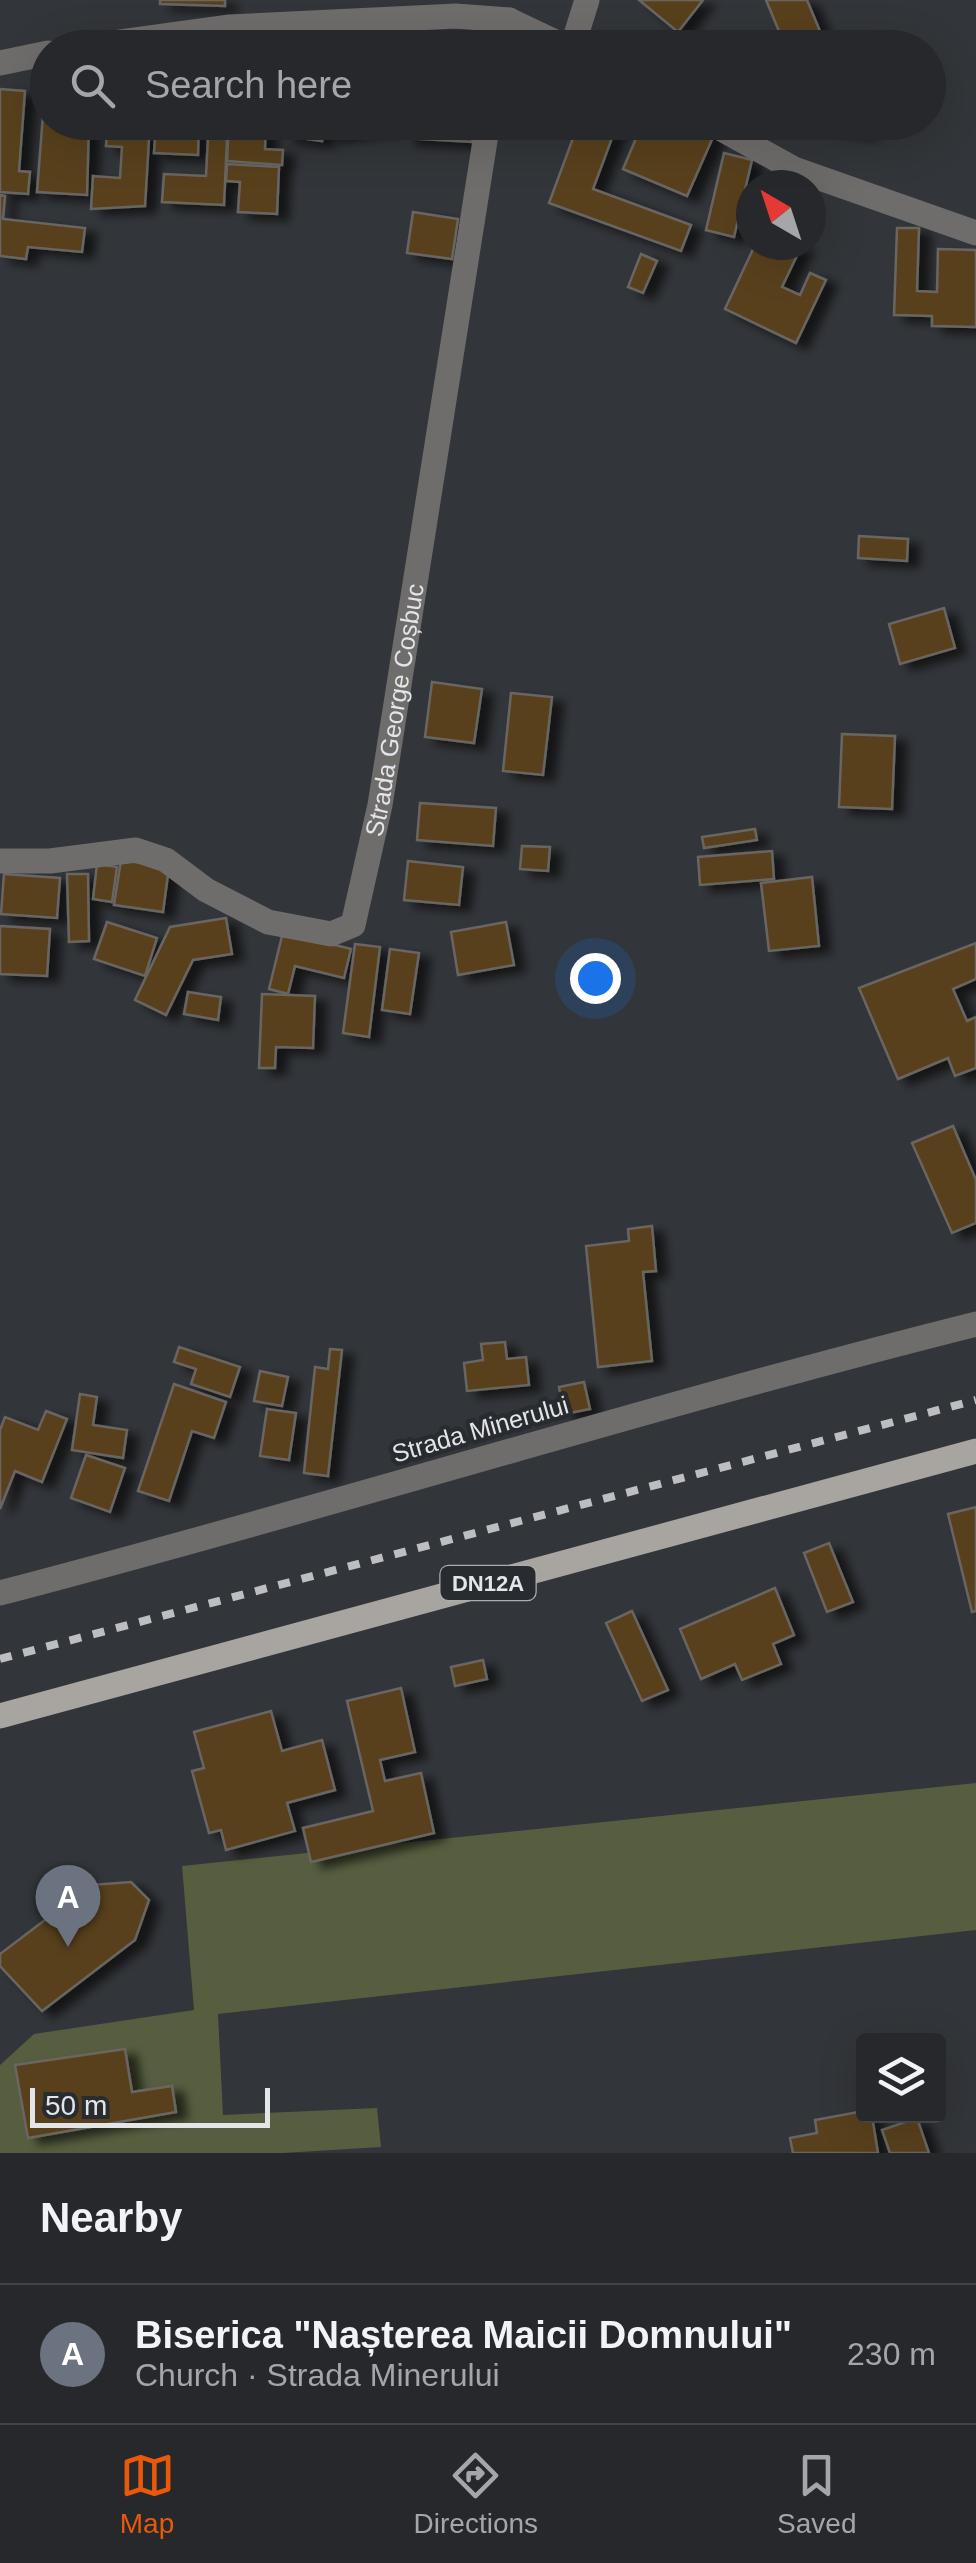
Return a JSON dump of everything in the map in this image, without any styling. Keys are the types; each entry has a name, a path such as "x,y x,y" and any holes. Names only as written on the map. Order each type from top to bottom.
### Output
{"main road":[{"name":"DN12A","path":"0,1716 976,1451"}],"street":[{"path":"577,30 588,0"},
{"path":"202,30 346,19 509,20 531,30"},
{"path":"506,30 509,20"},
{"path":"0,63 30,57"},
{"name":"Strada George Coșbuc","path":"0,861 50,861 136,850 166,860 206,890 268,922 331,934 354,925 380,805 485,140"},
{"path":"742,140 794,168 976,234"},
{"name":"Strada Minerului","path":"0,1592 194,1542 786,1372 976,1324"}],"green space":[{"path":"976,1783 976,1930 218,2014 223,2115 377,2108 381,2147 283,2153 0,2153 0,2065 34,2034 194,2010 182,1866"}],"building":[{"path":"160,0 225,0 225,6 160,4"},
{"path":"639,0 703,0 676,30"},
{"path":"766,0 807,0 820,30 778,30"},
{"path":"0,89 25,91 19,171 30,172 28,194 0,192"},
{"path":"41,140 89,140 87,195 37,192"},
{"path":"106,140 149,140 145,206 91,209 93,176 120,178 122,147 106,146"},
{"path":"155,140 198,140 198,155 154,153"},
{"path":"208,140 227,140 224,205 162,202 164,174 206,176"},
{"path":"228,140 265,140 265,149 283,150 282,165 227,161"},
{"path":"572,140 611,140 593,189 691,225 681,251 549,203"},
{"path":"635,140 712,140 687,196 623,169"},
{"path":"724,153 752,160 750,170 736,170 734,237 706,230"},
{"path":"227,164 279,167 277,214 238,212 240,182 226,181"},
{"path":"0,195 5,196 3,219 85,228 82,252 28,247 26,259 0,256"},
{"path":"413,212 458,219 452,259 407,253"},
{"path":"897,228 919,228 917,291 937,292 938,249 976,250 976,327 932,326 932,316 894,315"},
{"path":"641,254 657,261 643,293 628,287"},
{"path":"748,260 795,260 782,287 800,295 810,273 826,280 796,343 725,309"},
{"path":"859,536 908,539 907,561 858,558"},
{"path":"944,608 955,648 900,664 889,624"},
{"path":"432,682 482,689 474,743 425,737"},
{"path":"511,693 552,697 543,775 503,771"},
{"path":"842,734 895,736 892,809 839,807"},
{"path":"420,803 496,808 493,846 417,840"},
{"path":"755,829 757,840 704,848 702,837"},
{"path":"522,846 550,847 548,871 520,869"},
{"path":"772,851 774,879 700,885 698,857"},
{"path":"121,860 169,867 163,912 114,905"},
{"path":"408,861 463,867 459,905 404,900"},
{"path":"97,864 117,867 112,902 93,899"},
{"path":"4,874 60,878 57,918 1,914"},
{"path":"67,874 88,874 89,941 69,942"},
{"path":"812,877 819,946 769,951 761,883"},
{"path":"226,918 232,954 193,960 166,1015 135,1000 170,927"},
{"path":"107,922 157,938 145,976 94,959"},
{"path":"506,922 514,965 458,975 451,932"},
{"path":"0,926 50,929 47,976 0,974"},
{"path":"283,932 351,949 344,978 295,966 288,994 269,989"},
{"path":"976,943 976,979 953,989 967,1021 976,1017 976,1068 955,1076 948,1058 898,1079 859,988"},
{"path":"355,944 380,947 369,1037 343,1033"},
{"path":"390,949 419,953 410,1014 382,1010"},
{"path":"188,992 221,997 218,1020 184,1014"},
{"path":"262,994 315,996 313,1048 276,1047 275,1068 259,1068"},
{"path":"953,1126 976,1180 976,1223 952,1233 912,1143"},
{"path":"652,1226 656,1271 643,1272 652,1361 598,1367 586,1246 629,1241 628,1229"},
{"path":"505,1342 507,1359 526,1357 529,1385 467,1391 464,1363 483,1360 481,1344"},
{"path":"179,1347 240,1367 230,1397 191,1384 196,1369 174,1362"},
{"path":"330,1349 342,1350 328,1476 304,1473 315,1367 328,1369"},
{"path":"260,1371 288,1377 282,1406 254,1401"},
{"path":"584,1382 590,1409 564,1414 559,1387"},
{"path":"174,1384 226,1402 214,1438 192,1431 169,1501 138,1491"},
{"path":"80,1394 97,1397 93,1425 127,1430 123,1458 72,1450"},
{"path":"267,1409 296,1413 289,1460 260,1456"},
{"path":"46,1411 67,1419 42,1482 15,1471 0,1509 0,1430 5,1417 38,1430"},
{"path":"86,1455 125,1468 110,1512 71,1498"},
{"path":"976,1507 976,1611 972,1612 948,1514"},
{"path":"829,1543 853,1602 827,1612 804,1553"},
{"path":"775,1588 794,1635 773,1644 781,1664 742,1680 735,1664 701,1679 680,1629"},
{"path":"632,1611 668,1690 642,1701 606,1623"},
{"path":"483,1660 487,1679 455,1686 451,1667"},
{"path":"401,1688 415,1752 380,1760 385,1781 421,1773 434,1833 311,1862 303,1828 373,1811 347,1701"},
{"path":"271,1711 282,1751 322,1740 335,1790 287,1803 295,1831 226,1850 221,1830 209,1833 192,1771 204,1768 194,1732"},
{"path":"131,1882 149,1900 135,1940 42,2011 0,1966 0,1954 91,1885"},
{"path":"125,2049 132,2092 172,2086 176,2112 28,2138 15,2065"},
{"path":"856,2112 856,2123 873,2123 878,2153 793,2153 790,2138 817,2133 815,2120"},
{"path":"902,2123 919,2123 929,2153 890,2153 882,2130"}],"railway":[{"path":"0,1659 976,1400"}],"place":[{"name":"Biserica \"Nașterea Maicii Domnului\"","path":"68,1947"}]}
